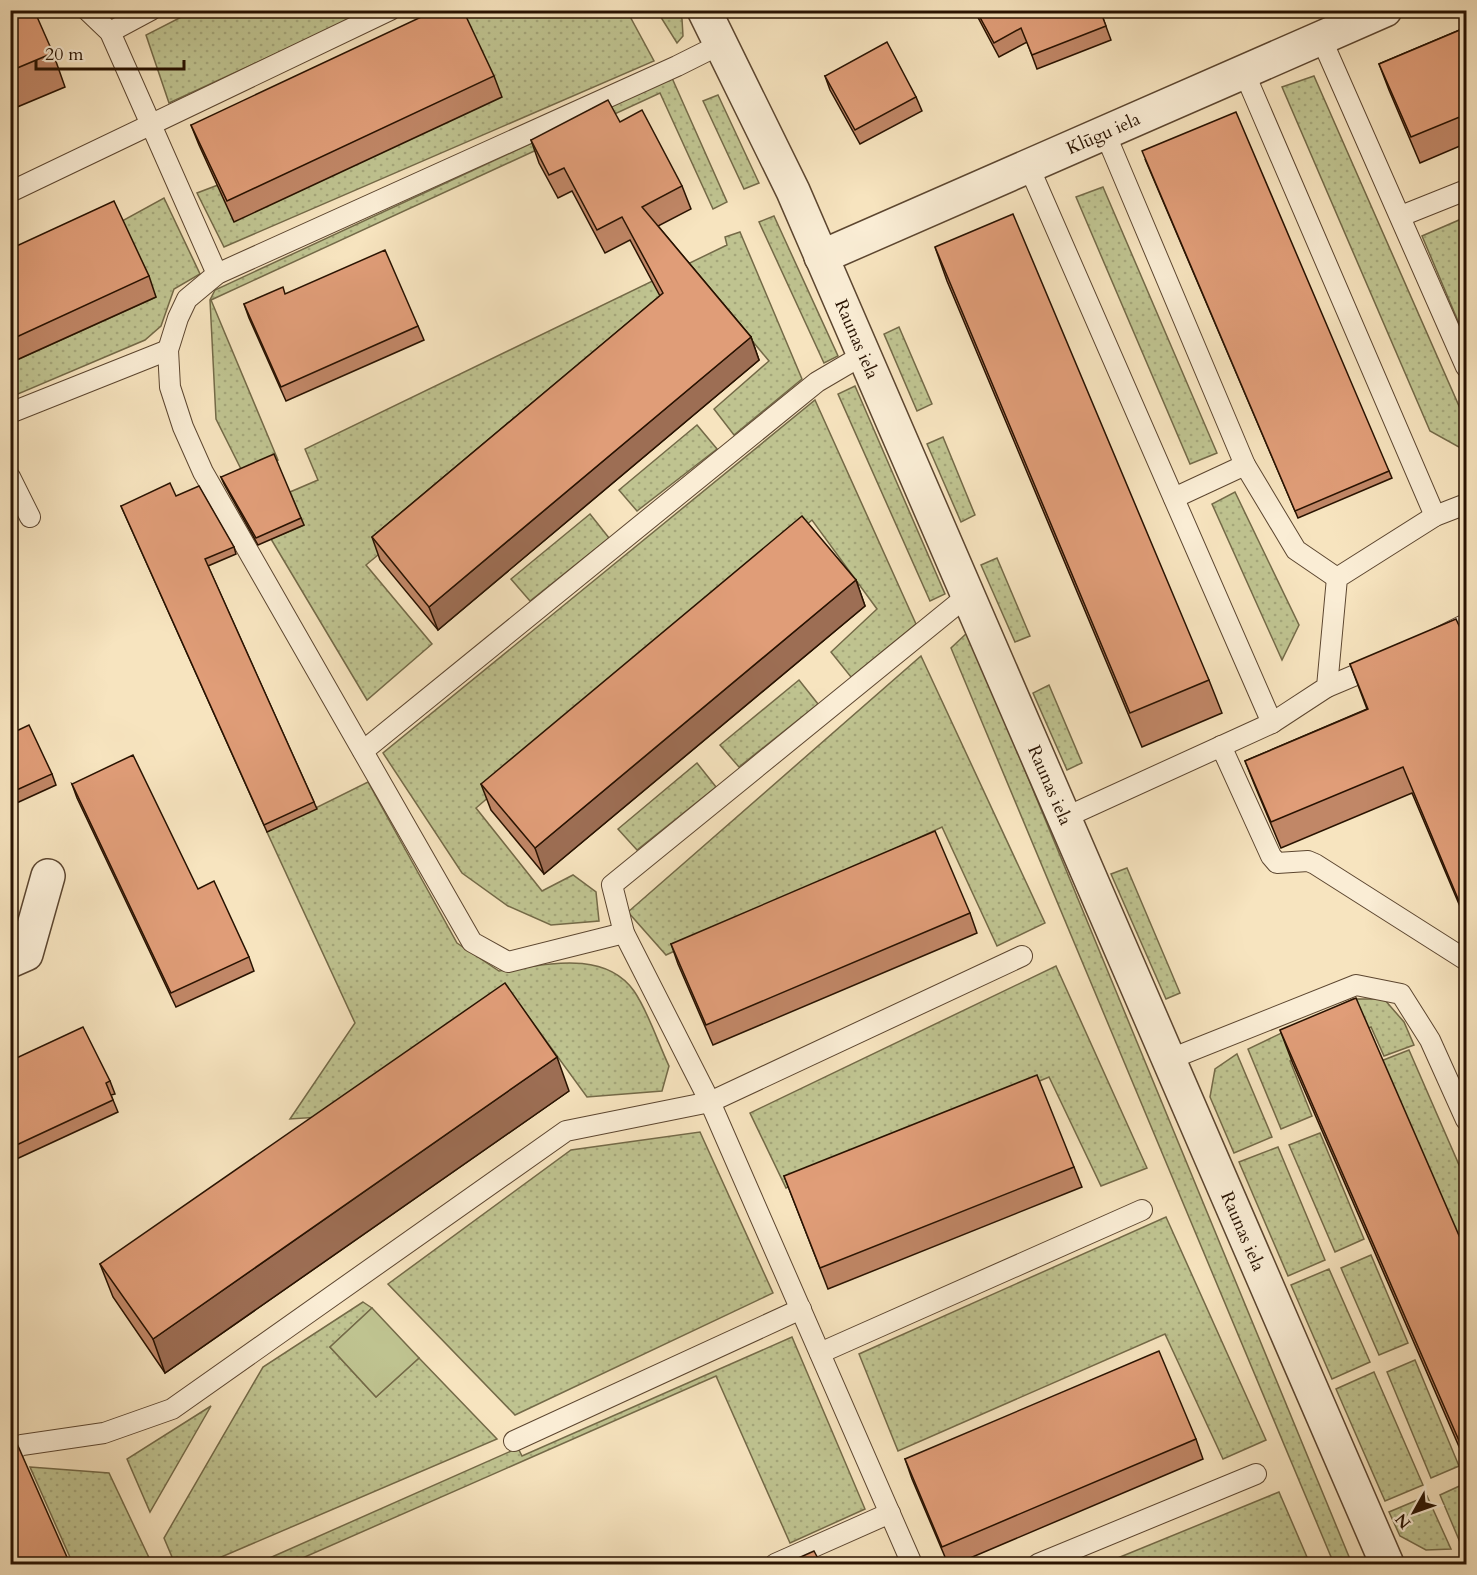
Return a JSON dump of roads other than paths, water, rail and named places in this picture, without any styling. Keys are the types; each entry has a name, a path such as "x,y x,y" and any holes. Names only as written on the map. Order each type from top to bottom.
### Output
{"street":[{"name":"Raunas iela","path":"704,10 786,176 1387,1564"},
{"name":"Klūgu iela","path":"821,257 1385,10"},
{"path":"10,962 26,954 48,876"}],"lane":[{"path":"87,10 110,32 217,274"},
{"path":"110,32 150,10"},
{"path":"10,192 390,10"},
{"path":"1322,38 1467,367"},
{"path":"624,933 508,962 472,942 203,472 170,387 168,350 178,318 187,299 217,274 667,71 721,44"},
{"path":"1244,72 1435,516"},
{"path":"1105,133 1245,465 1296,550 1336,578"},
{"path":"1029,167 1272,723"},
{"path":"1401,216 1467,190"},
{"path":"10,413 168,350"},
{"path":"363,751 817,382 863,355"},
{"path":"1174,498 1245,465"},
{"path":"10,477 30,517"},
{"path":"1336,578 1435,516 1467,504"},
{"path":"1327,687 1336,578"},
{"path":"912,1564 710,1102 624,933 612,885 967,596"},
{"path":"1416,648 1467,624"},
{"path":"1064,818 1272,723 1327,687 1396,657"},
{"path":"1221,746 1271,856 1277,863 1308,861 1315,864 1467,960"},
{"path":"10,1450 22,1445 104,1433 172,1409 566,1131 710,1102 1022,956"},
{"path":"1168,1060 1356,985 1401,994 1430,1040 1467,1120"},
{"path":"819,1353 1142,1210"},
{"path":"514,1441 801,1309"},
{"path":"1038,1564 1256,1473"},
{"path":"775,1564 890,1513"}]}
